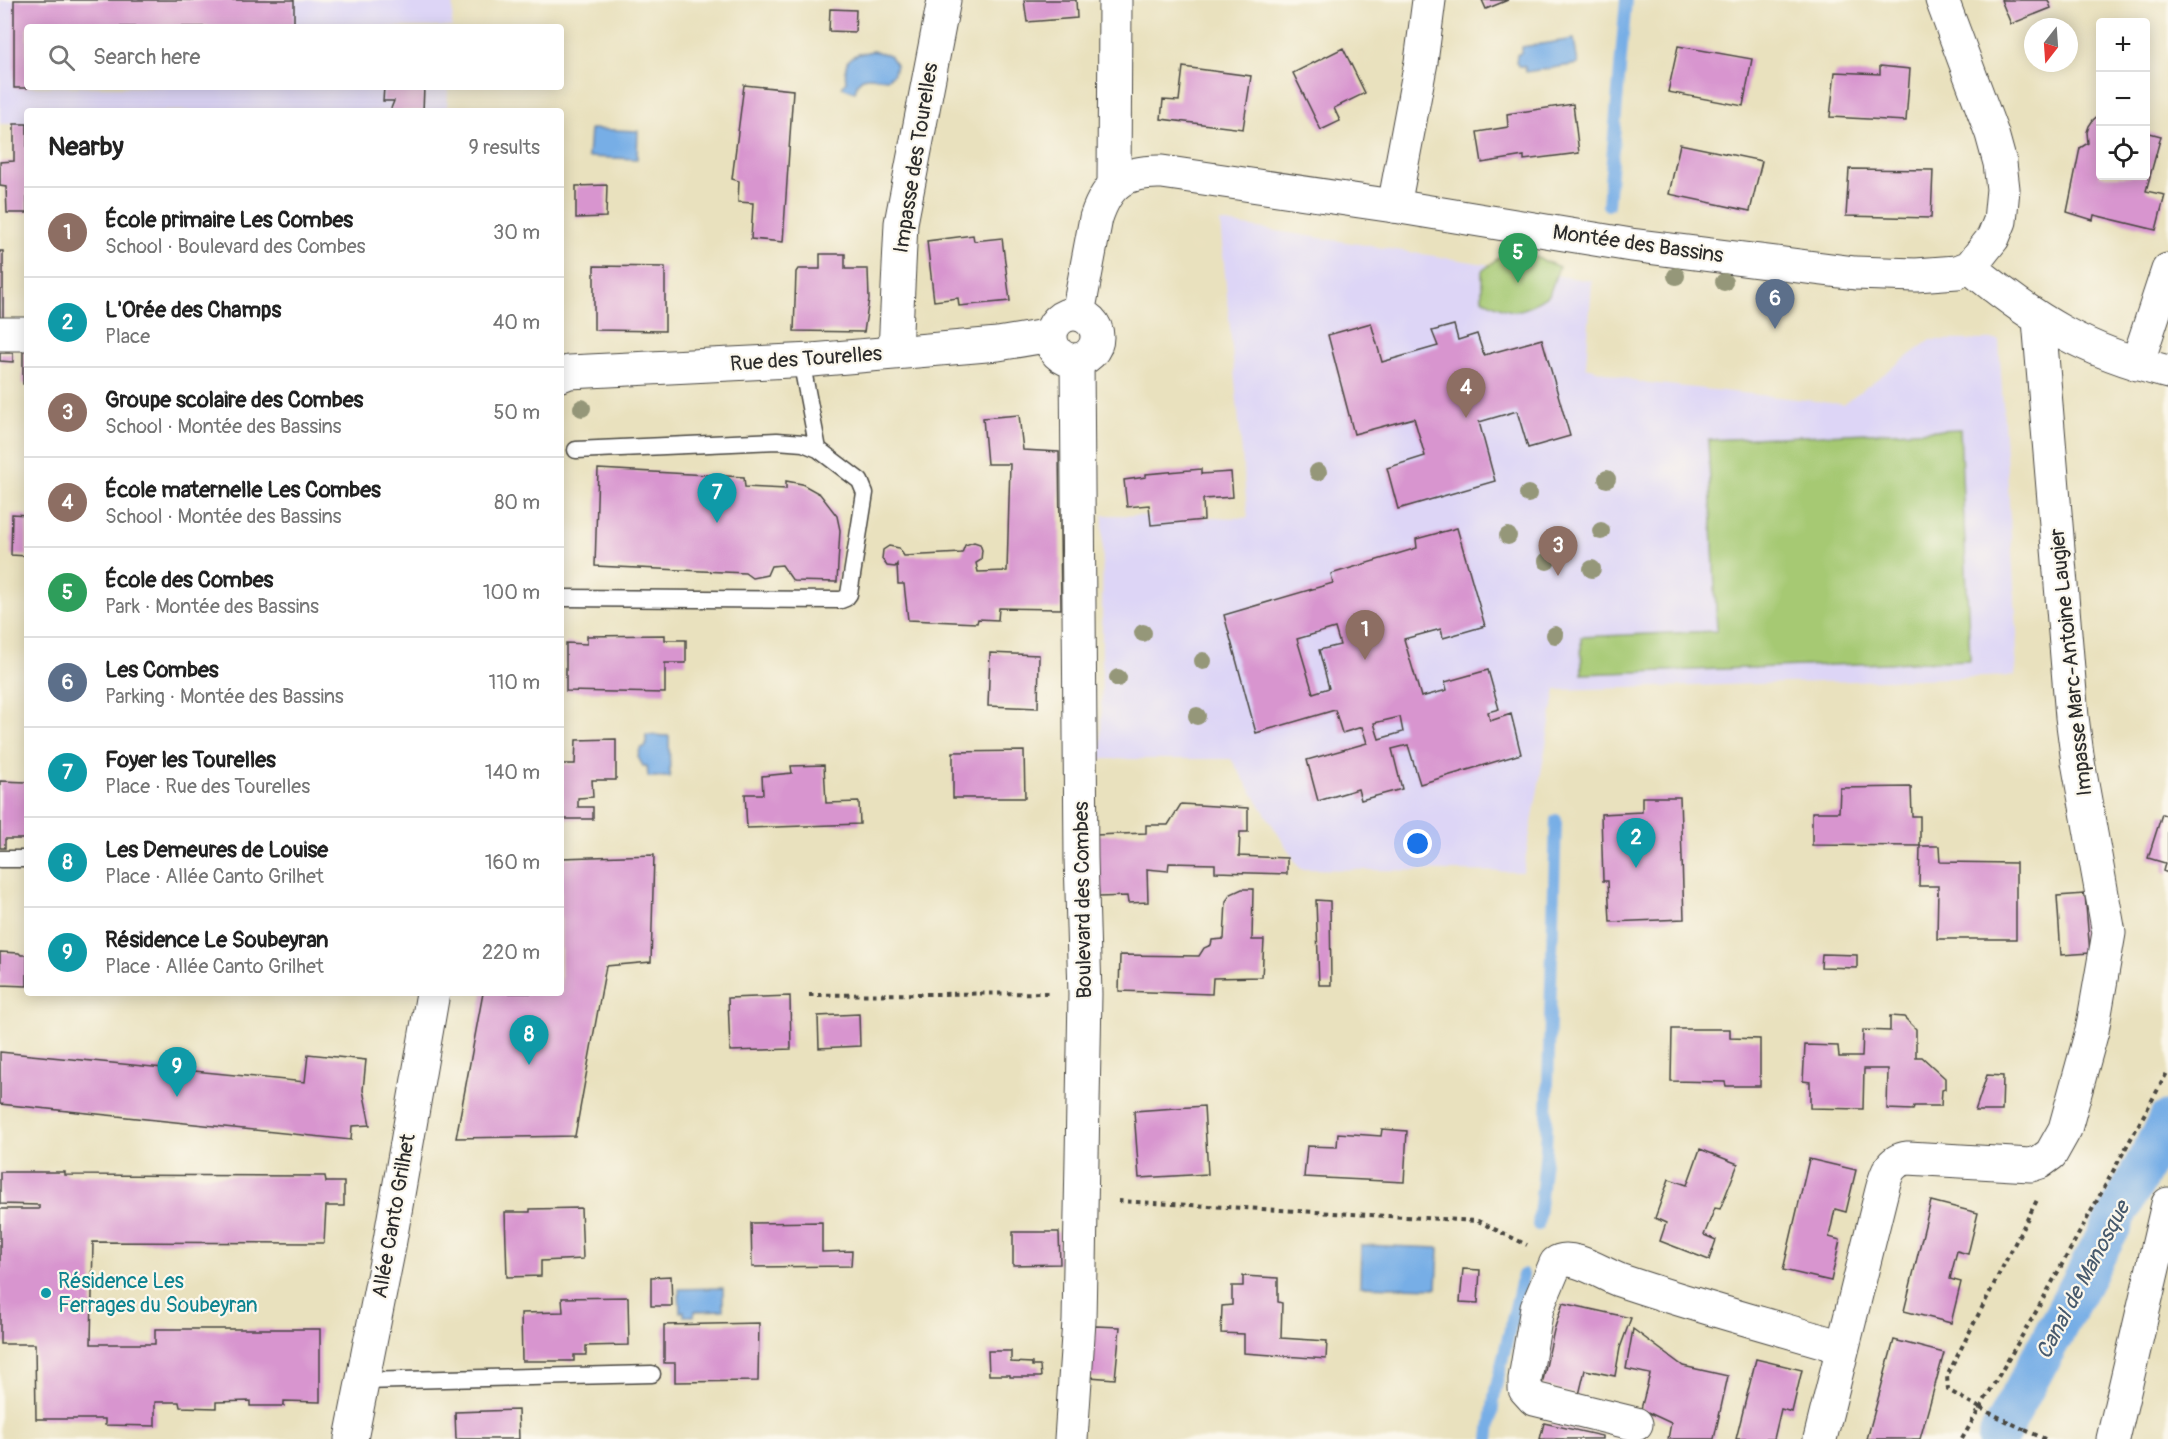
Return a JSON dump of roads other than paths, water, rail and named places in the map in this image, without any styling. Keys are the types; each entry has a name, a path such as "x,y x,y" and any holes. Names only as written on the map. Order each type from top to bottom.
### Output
{"street":[{"name":"Impasse des Tourelles","path":"896,352 902,223 944,0"},
{"path":"1078,314 1096,218 1105,197 1114,185 1115,0"},
{"path":"1394,206 1421,62 1429,0"},
{"path":"1942,0 1992,134 2000,163 2003,189 2000,221 1993,238 1970,267 2039,320 2097,350 2168,372"},
{"name":"Montée des Bassins","path":"1114,185 1134,173 1162,172 1394,206 1631,245 1855,273 1945,274 1970,267"},
{"path":"2137,364 2168,270"},
{"path":"1071,314 1078,314 1091,321 1098,334 1095,349 1084,358 1077,360 1064,358 1054,348 1051,335 1057,321 1071,314"},
{"name":"Impasse Marc-Antoine Laugier","path":"1842,1347 1886,1177 1895,1161 1908,1158 2031,1165 2040,1162 2051,1154 2065,1129 2092,1031 2109,933 2072,717 2039,320"},
{"path":"0,334 24,334"},
{"name":"Rue des Tourelles","path":"564,374 801,360 1025,341 1051,335"},
{"name":"Boulevard des Combes","path":"1071,1439 1079,1321 1083,1199 1085,993 1081,847 1077,360"},
{"name":"Allée Canto Grilhet","path":"351,1439 390,1241 432,996"},
{"path":"2113,1439 2168,1204"},
{"path":"1636,1424 1540,1400 1530,1395 1525,1389 1537,1308 1556,1263 1562,1259 1570,1259 1620,1280 1842,1347 1820,1439"}],"lane":[{"path":"801,360 818,449"},
{"path":"564,598 841,600 849,594 865,493 860,481 818,449 803,443 777,441 576,450"},
{"path":"0,859 24,859"},
{"path":"362,1381 652,1374"}],"water":[{"path":"1574,39 1578,64 1526,72 1525,67 1516,63 1517,55 1522,52 1522,47"},
{"path":"873,51 889,55 896,65 894,73 887,79 863,78 855,92 842,87 846,81 846,67 850,58"},
{"path":"590,129 638,131 637,159 588,157"},
{"path":"646,735 669,736 670,777 648,777 647,766 643,766 638,757 640,749 646,746"},
{"path":"1361,1245 1439,1248 1437,1288 1360,1286"},
{"path":"723,1288 723,1310 695,1311 694,1316 684,1316 684,1311 680,1312 679,1289"}],"waterway":[{"path":"1608,205 1626,0"},
{"path":"1538,1225 1546,1150 1556,820"},
{"name":"Canal de Manosque","path":"1997,1439 2168,1121"},
{"path":"1489,1439 1495,1391 1523,1275"}],"place":[{"name":"École des Combes","path":"1518,283"},
{"name":"Les Combes","path":"1775,329"},
{"name":"École maternelle Les Combes","path":"1466,418"},
{"name":"Foyer les Tourelles","path":"717,523"},
{"name":"Groupe scolaire des Combes","path":"1558,576"},
{"name":"École primaire Les Combes","path":"1365,660"},
{"name":"L'Orée des Champs","path":"1636,868"},
{"name":"Les Demeures de Louise","path":"529,1065"},
{"name":"Résidence Le Soubeyran","path":"177,1097"},
{"name":"Résidence Les Ferrages du Soubeyran","path":"46,1293"}]}
